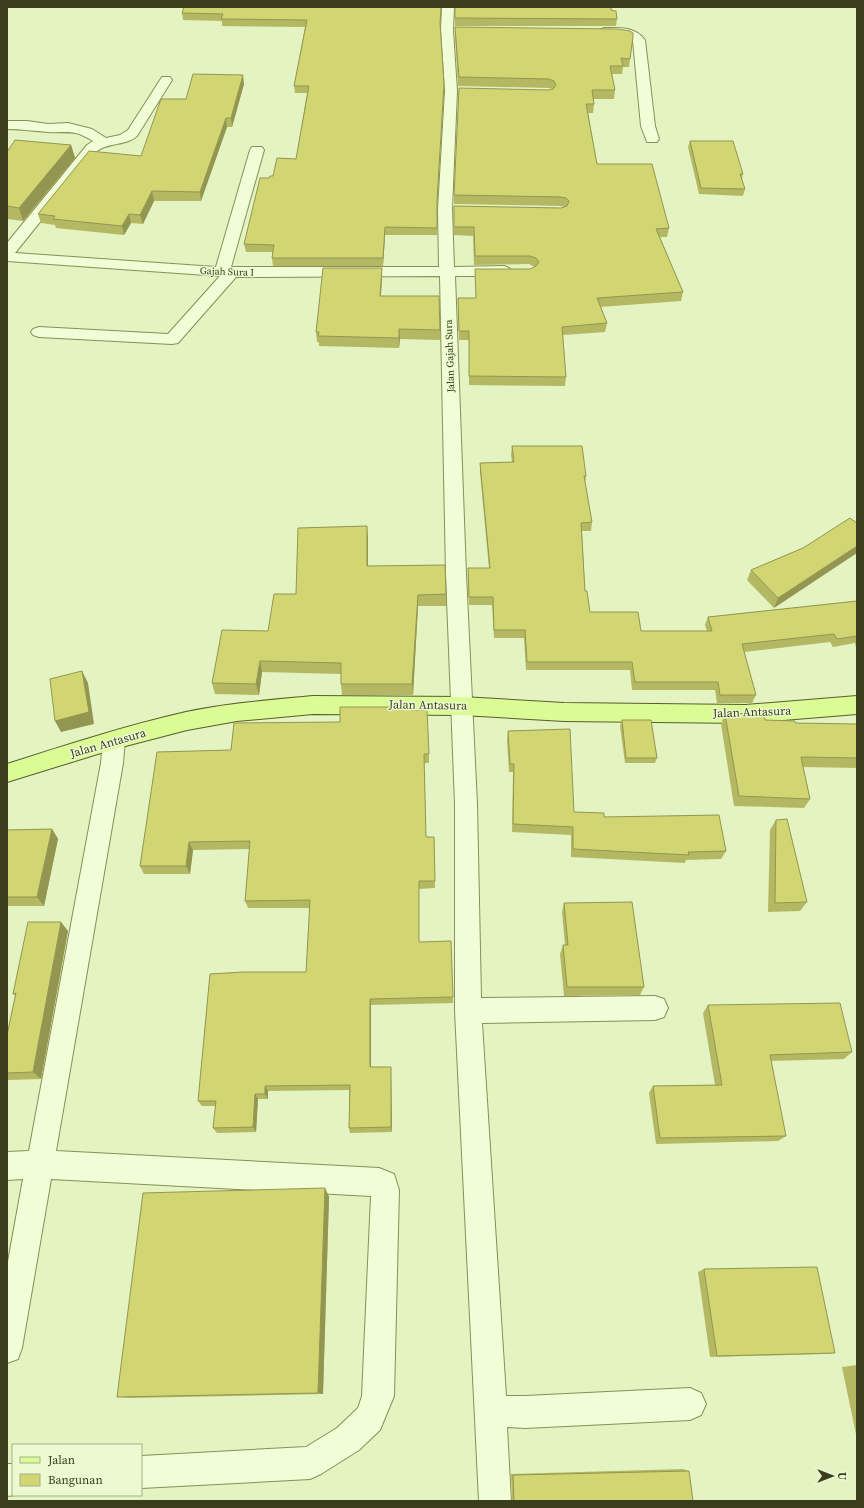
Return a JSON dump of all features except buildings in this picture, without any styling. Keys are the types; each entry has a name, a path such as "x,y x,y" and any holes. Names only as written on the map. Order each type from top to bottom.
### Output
{"main road":[{"name":"Jalan Antasura","path":"7,773 114,740 187,721 236,712 313,705 462,706 564,712 745,714 857,705"}],"street":[{"name":"Jalan Gajah Sura","path":"448,7 455,30 459,91 453,209 447,271 456,574 466,804 468,1010 492,1411 495,1501"},
{"path":"596,32 627,32 635,35 639,40 648,126 652,139"},
{"path":"7,253 97,143 121,139 131,135 166,80"},
{"path":"7,125 27,125 48,128 68,127 87,132 104,142"},
{"path":"40,332 172,339 227,272 257,150"},
{"name":"Gajah Sura I","path":"7,257 227,272 522,271"},
{"path":"7,1348 112,763 114,740"},
{"path":"468,1010 655,1008"},
{"path":"7,1166 40,1164 379,1182 384,1184 385,1198 378,1396 369,1419 348,1439 310,1463 142,1472"},
{"path":"492,1411 525,1412 690,1404"}]}
